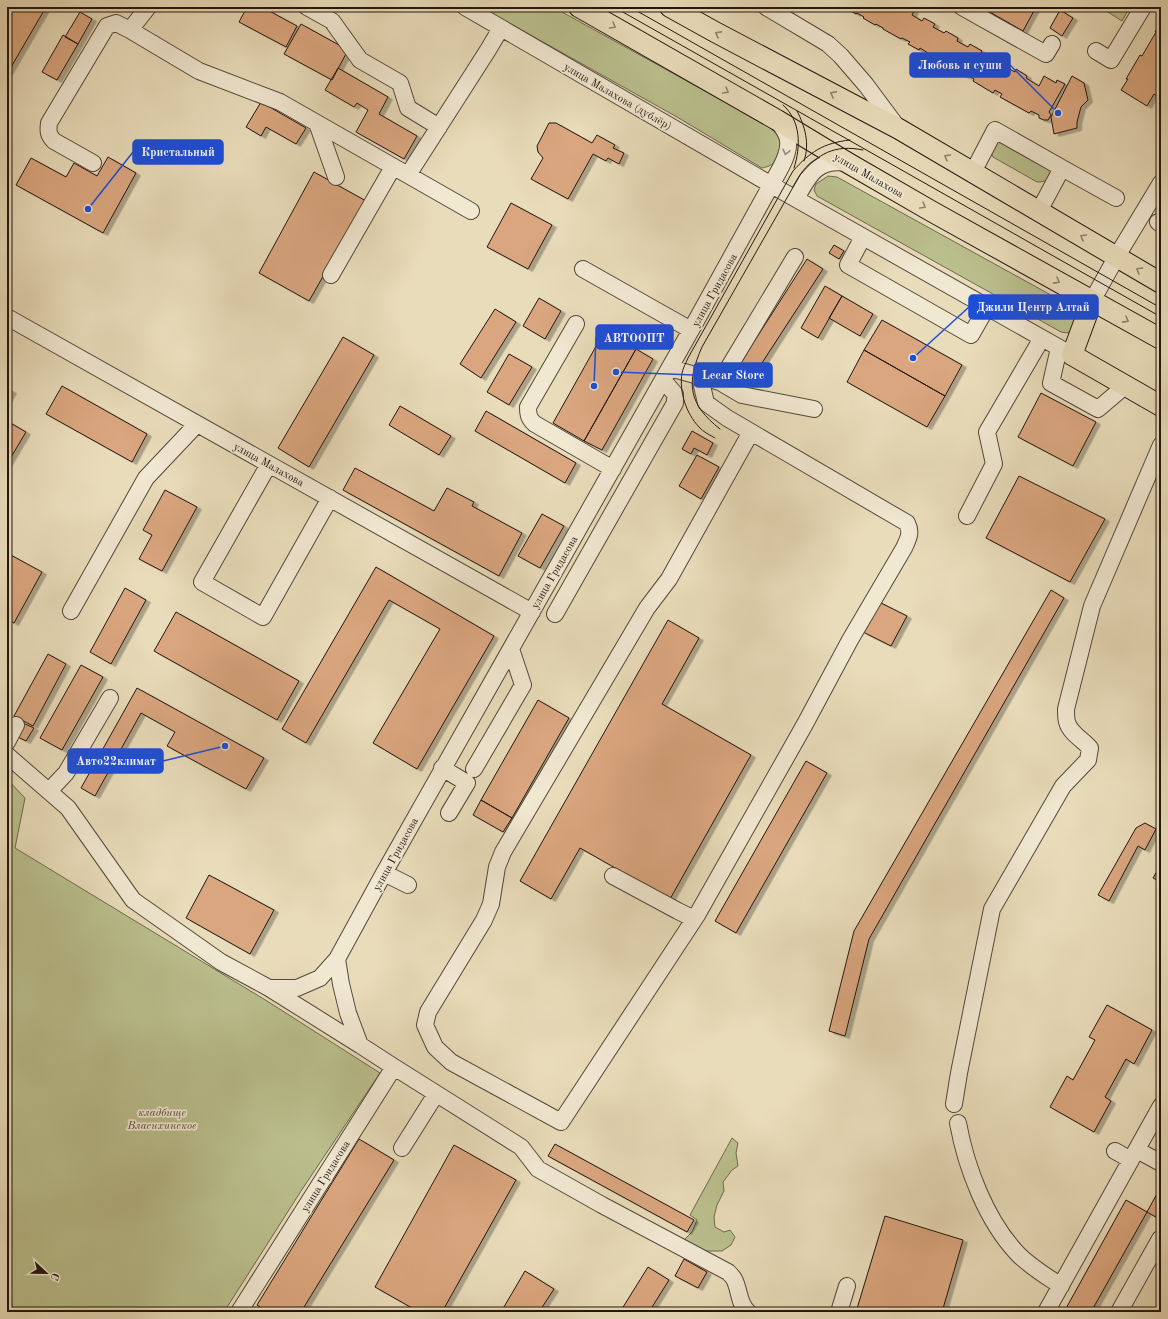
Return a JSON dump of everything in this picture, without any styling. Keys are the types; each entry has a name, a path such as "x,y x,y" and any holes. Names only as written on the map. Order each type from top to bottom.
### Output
{"main road":[{"name":"улица Малахова","path":"579,7 777,120 848,163 1161,340"},
{"path":"670,7 899,129 1161,283"},
{"path":"1092,301 1065,351 1161,406"}],"street":[{"path":"130,30 148,7"},
{"path":"307,7 332,21 360,60 400,83 408,108 439,127"},
{"name":"улица Малахова (дублёр)","path":"465,7 771,185 1065,351"},
{"path":"766,7 823,41 841,56 866,85 899,129"},
{"path":"962,7 1046,54 1052,44"},
{"path":"1096,51 1111,60 1143,7"},
{"path":"93,163 49,137 49,123 107,26 116,23 199,71 280,102 471,211"},
{"path":"408,175 501,28"},
{"name":"улица Гридасова","path":"7,755 68,808 133,900 221,962 269,988 297,988 320,978 337,959 442,768 511,650 667,374 784,161 788,140 785,132 777,120"},
{"path":"317,123 336,177"},
{"path":"973,172 995,130 1116,198"},
{"path":"796,198 809,175 820,166 830,162 848,163"},
{"path":"331,275 393,166"},
{"path":"1039,211 1062,168"},
{"path":"1092,301 1161,183"},
{"path":"863,237 848,265 869,277 971,334 987,307"},
{"path":"720,382 796,257"},
{"path":"583,269 691,330"},
{"name":"улица Малахова","path":"7,317 532,612"},
{"path":"576,324 528,407 528,414 530,420 535,424 613,469"},
{"path":"967,516 994,464 987,432 1042,338"},
{"path":"1065,351 1051,383 1098,409 1124,386"},
{"path":"555,614 675,403 676,394 667,374 700,377 720,382 742,394 814,409"},
{"path":"700,377 706,403 727,418 751,432 907,523 910,528 909,536 904,548 850,640 805,724 697,915 561,1122 451,1062 435,1047 425,1026 428,1012 484,920 491,904 497,866 503,852 647,608 670,579 751,432"},
{"path":"71,611 146,478 197,424"},
{"path":"954,1104 992,910 1063,786 1088,760 1090,748 1073,732 1067,722 1066,709 1092,606 1161,445"},
{"path":"624,449 643,459"},
{"path":"269,464 202,582 263,617 330,498"},
{"path":"597,497 615,507"},
{"path":"474,769 523,685 511,650"},
{"path":"49,791 66,773 110,698"},
{"path":"7,742 16,725"},
{"path":"442,768 467,782 449,813"},
{"path":"384,873 408,885"},
{"path":"613,876 692,918 697,915"},
{"path":"337,959 348,1013 360,1045"},
{"path":"269,988 521,1147 538,1169 728,1272 734,1280 738,1295 744,1308 748,1312"},
{"name":"улица Гридасова","path":"239,1312 394,1067"},
{"path":"402,1148 436,1094"},
{"path":"1046,1312 1161,1106"},
{"path":"958,1123 962,1142 982,1200 999,1231 1017,1254 1061,1286"},
{"path":"1115,1151 1161,1163"},
{"path":"1118,1312 1160,1239 1161,1240"},
{"path":"839,1312 847,1286"}],"green space":[{"path":"485,7 536,7 543,11 553,7 770,127 777,134 780,140 782,145 781,154 772,165 762,168 677,117 484,9"},
{"path":"1100,7 1130,7 1122,21"},
{"path":"997,141 1051,171 1052,174 1046,180 1037,182 993,157 991,153"},
{"path":"828,176 837,177 1069,305 1073,309 1078,319 1071,331 1067,333 1061,332 817,196 814,190 816,184"},
{"name":"кладбище Власихинское","path":"7,779 25,798 15,848 267,1001 380,1073 301,1191 224,1312 7,1312"},
{"path":"732,1138 738,1143 736,1153 738,1166 732,1170 723,1182 724,1191 717,1205 714,1217 715,1227 724,1232 730,1230 735,1237 731,1245 722,1251 704,1251 683,1241 692,1232 697,1220 690,1215"}],"building":[{"path":"7,7 46,7 7,74"},
{"path":"247,7 262,7 297,26 286,47 239,22"},
{"path":"844,7 906,7 914,11 912,15 922,21 924,18 935,24 933,27 944,33 946,31 958,38 957,41 968,47 970,44 982,51 981,53 991,58 992,55 1005,63 1004,66 1015,72 1016,69 1027,76 1026,78 1039,86 1044,76 1056,83 1057,80 1065,84 1049,112 1051,115 1048,120 1044,120 1039,118 1039,115 1031,111 1029,113 1000,97 1002,94 995,90 993,93 973,81 974,79 968,75 967,77 953,70 954,68 948,65 947,66 920,48 919,50 908,44 910,42 902,38 901,39"},
{"path":"981,7 1036,7 1023,31"},
{"path":"1060,10 1073,18 1062,36 1050,28"},
{"path":"80,12 92,19 78,44 65,37"},
{"path":"1161,21 1161,89 1157,96 1154,94 1147,106 1121,90"},
{"path":"301,24 348,50 332,80 284,54"},
{"path":"63,35 78,44 57,80 42,72"},
{"path":"338,68 388,97 379,114 417,136 404,159 356,132 368,110 357,103 354,107 325,90"},
{"path":"1072,76 1084,83 1088,100 1081,107 1077,128 1054,134 1051,117"},
{"path":"261,102 306,128 296,144 266,127 261,136 246,127"},
{"path":"549,123 556,123 592,143 597,135 615,145 613,148 624,153 619,164 608,158 606,161 593,154 568,199 531,179 543,158 538,152 537,146"},
{"path":"108,157 136,173 103,233 16,185 31,158 66,177 74,163 97,176"},
{"path":"314,172 366,201 309,301 259,273"},
{"path":"511,203 552,225 528,269 487,247"},
{"path":"834,245 844,251 839,259 829,253"},
{"path":"807,259 823,269 749,383 734,373"},
{"path":"825,286 842,296 818,338 801,328"},
{"path":"842,296 873,314 860,336 829,318"},
{"path":"539,298 561,311 545,339 523,326"},
{"path":"495,309 516,322 481,378 460,364"},
{"path":"882,320 962,365 945,396 864,350"},
{"path":"604,332 636,349 584,441 553,423"},
{"path":"343,337 374,355 309,467 278,448"},
{"path":"636,349 653,359 602,450 584,441"},
{"path":"864,350 945,396 927,427 847,382"},
{"path":"509,354 532,367 509,405 487,392"},
{"path":"62,386 147,434 132,462 46,414"},
{"path":"7,388 12,391 7,400"},
{"path":"1041,393 1096,422 1073,466 1018,437"},
{"path":"400,406 451,436 439,455 389,425"},
{"path":"486,411 576,463 565,483 475,431"},
{"path":"7,421 26,432 7,464"},
{"path":"692,431 713,443 707,455 694,448 691,454 682,449"},
{"path":"697,455 719,467 701,499 679,486"},
{"path":"355,468 434,511 447,488 474,502 472,506 522,533 499,576 343,490"},
{"path":"1019,476 1105,519 1070,582 986,538"},
{"path":"165,490 197,507 162,571 139,559 152,535 143,530"},
{"path":"542,514 564,526 540,568 518,556"},
{"path":"7,553 42,572 14,623 7,619"},
{"path":"376,567 494,636 417,769 373,743 440,629 389,600 306,743 282,729"},
{"path":"125,588 146,600 111,664 90,652"},
{"path":"1051,590 1064,598 869,939 845,1036 829,1031 854,931"},
{"path":"879,602 907,616 891,646 863,632"},
{"path":"176,612 299,681 277,720 154,651"},
{"path":"668,620 699,638 662,704 751,755 670,899 580,848 551,899 520,881"},
{"path":"48,654 66,664 33,726 14,716"},
{"path":"81,665 103,677 62,750 40,738"},
{"path":"137,688 264,758 246,789 167,746 175,732 141,713 95,796 81,788"},
{"path":"538,700 569,718 512,818 481,800"},
{"path":"23,723 34,728 26,741 16,736"},
{"path":"806,761 827,773 736,933 715,921"},
{"path":"481,800 512,818 503,832 473,815"},
{"path":"1145,823 1156,829 1145,850 1138,846 1109,901 1098,895 1136,828"},
{"path":"1161,864 1161,882 1153,878"},
{"path":"209,875 274,910 250,954 186,918"},
{"path":"1107,1005 1152,1030 1134,1064 1126,1059 1105,1097 1111,1101 1094,1132 1050,1107 1067,1076 1073,1080 1095,1040 1089,1037"},
{"path":"359,1139 394,1160 301,1312 267,1312 257,1305"},
{"path":"555,1144 694,1220 687,1232 548,1156"},
{"path":"454,1145 516,1180 442,1312 419,1312 375,1287"},
{"path":"1159,1190 1161,1191 1161,1220 1147,1212"},
{"path":"1126,1200 1147,1212 1091,1312 1064,1312"},
{"path":"885,1216 963,1240 942,1312 856,1312"},
{"path":"684,1259 707,1272 698,1288 675,1276"},
{"path":"648,1267 669,1280 649,1312 620,1312"},
{"path":"525,1271 554,1289 539,1312 501,1312"}],"tram line":[{"path":"614,7 1161,317"},
{"path":"630,7 1161,308"},
{"path":"783,105 793,118 798,134 798,151 794,168"},
{"path":"797,111 807,142 804,161"},
{"path":"715,438 699,427 687,409 684,402 681,380 682,371 793,171 811,154 825,146 840,141 850,140"},
{"path":"720,429 701,411 693,392 692,382 694,371 702,347 800,175 813,161 827,152 843,148 863,150"}],"place":[{"name":"Любовь и суши","path":"1058,113"},
{"name":"Кристальный","path":"88,209"},
{"name":"Джили Центр Алтай","path":"913,358"},
{"name":"Lecar Store","path":"616,372"},
{"name":"АВТООПТ","path":"594,386"},
{"name":"Авто22климат","path":"225,746"}]}
